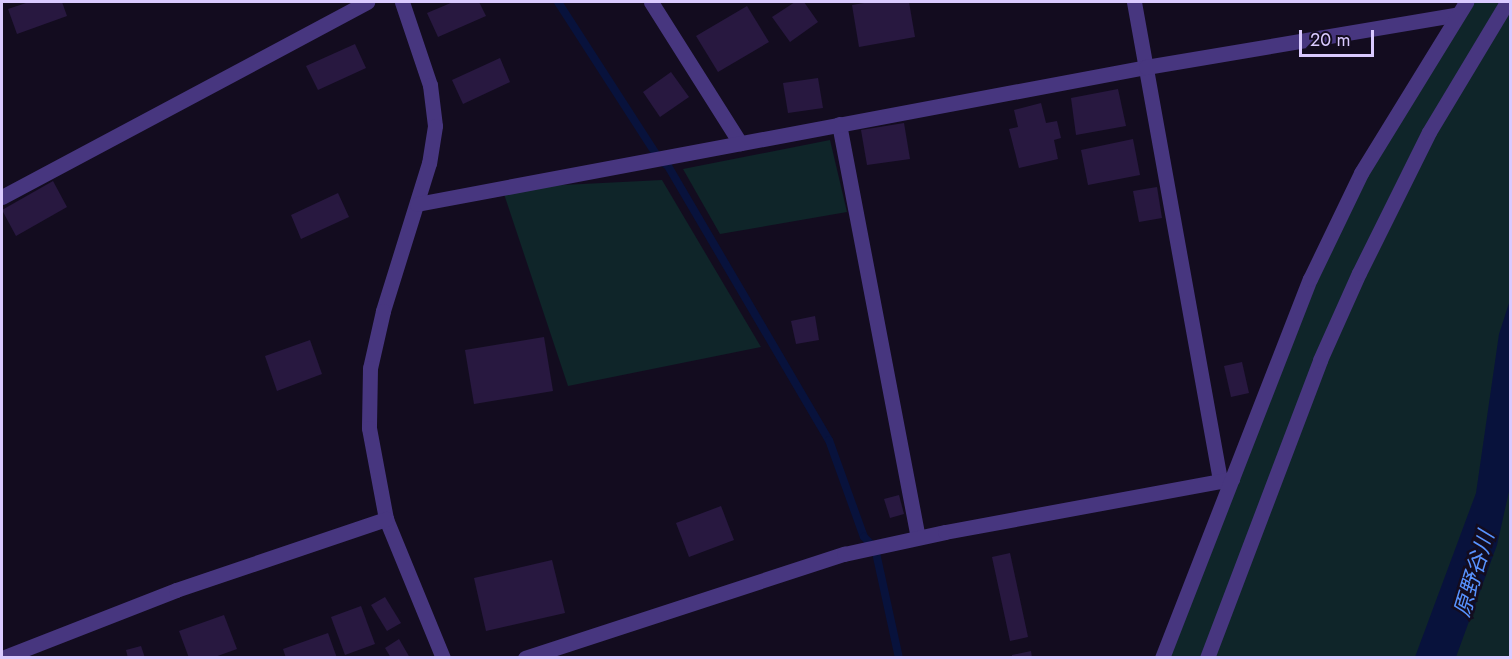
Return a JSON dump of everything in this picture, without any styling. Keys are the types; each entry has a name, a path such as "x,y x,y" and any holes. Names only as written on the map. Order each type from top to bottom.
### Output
{"street":[{"path":"2,197 367,2"},
{"path":"402,2 430,85 435,126 429,163 370,368 369,428 386,519 443,657"},
{"path":"651,2 740,143"},
{"path":"1134,2 1226,480"},
{"path":"1207,657 1320,360 1354,284 1429,132 1507,2"},
{"path":"417,204 1462,8"},
{"path":"1162,657 1226,480 1310,279 1361,172 1462,8"},
{"path":"839,124 918,537"},
{"path":"525,657 844,554 918,537 1226,480"},
{"path":"2,657 176,590 386,519"}],"green space":[{"path":"1475,2 1510,2 1510,657 1170,658 1340,216"},
{"path":"830,140 847,212 720,234 683,169"},
{"path":"662,180 761,347 568,386 502,188"}],"water":[{"name":"原野谷川","path":"1510,300 1510,487 1497,545 1456,657 1415,657 1476,493 1499,334"}],"building":[{"path":"29,2 62,2 67,16 17,34 8,9"},
{"path":"453,2 479,2 486,16 438,37 427,13"},
{"path":"795,2 804,2 818,22 790,42 772,17"},
{"path":"870,2 909,2 915,37 859,47 852,5"},
{"path":"747,6 769,42 718,72 696,36"},
{"path":"355,44 366,68 318,90 306,66"},
{"path":"500,58 510,82 463,104 452,80"},
{"path":"671,72 689,97 660,117 643,92"},
{"path":"818,78 823,108 788,113 783,83"},
{"path":"1118,89 1126,126 1076,135 1071,98"},
{"path":"1041,103 1046,123 1057,121 1061,138 1054,140 1058,159 1019,168 1009,129 1018,127 1014,110"},
{"path":"904,123 910,159 867,165 861,130"},
{"path":"1133,139 1140,175 1088,185 1081,150"},
{"path":"53,181 67,207 16,236 2,210"},
{"path":"1157,187 1162,218 1139,222 1133,191"},
{"path":"338,193 349,217 301,239 291,215"},
{"path":"815,316 819,340 796,344 791,321"},
{"path":"544,337 553,391 474,404 465,350"},
{"path":"310,340 322,374 277,391 265,356"},
{"path":"1242,362 1249,393 1231,397 1224,366"},
{"path":"899,495 904,514 890,518 884,499"},
{"path":"721,506 734,540 689,557 676,523"},
{"path":"1010,553 1028,637 1010,641 992,557"},
{"path":"552,560 565,613 486,631 474,578"},
{"path":"385,597 401,623 387,631 371,605"},
{"path":"361,606 375,644 345,655 331,617"},
{"path":"224,615 237,649 212,658 189,658 179,631"},
{"path":"328,633 337,658 286,658 283,649"},
{"path":"399,639 410,658 391,658 385,648"},
{"path":"141,646 145,658 128,658 126,650"},
{"path":"1031,651 1032,658 1012,658 1012,655"}],"waterway":[{"path":"558,2 659,159 668,166 829,440 864,537 875,548 899,658"}]}
